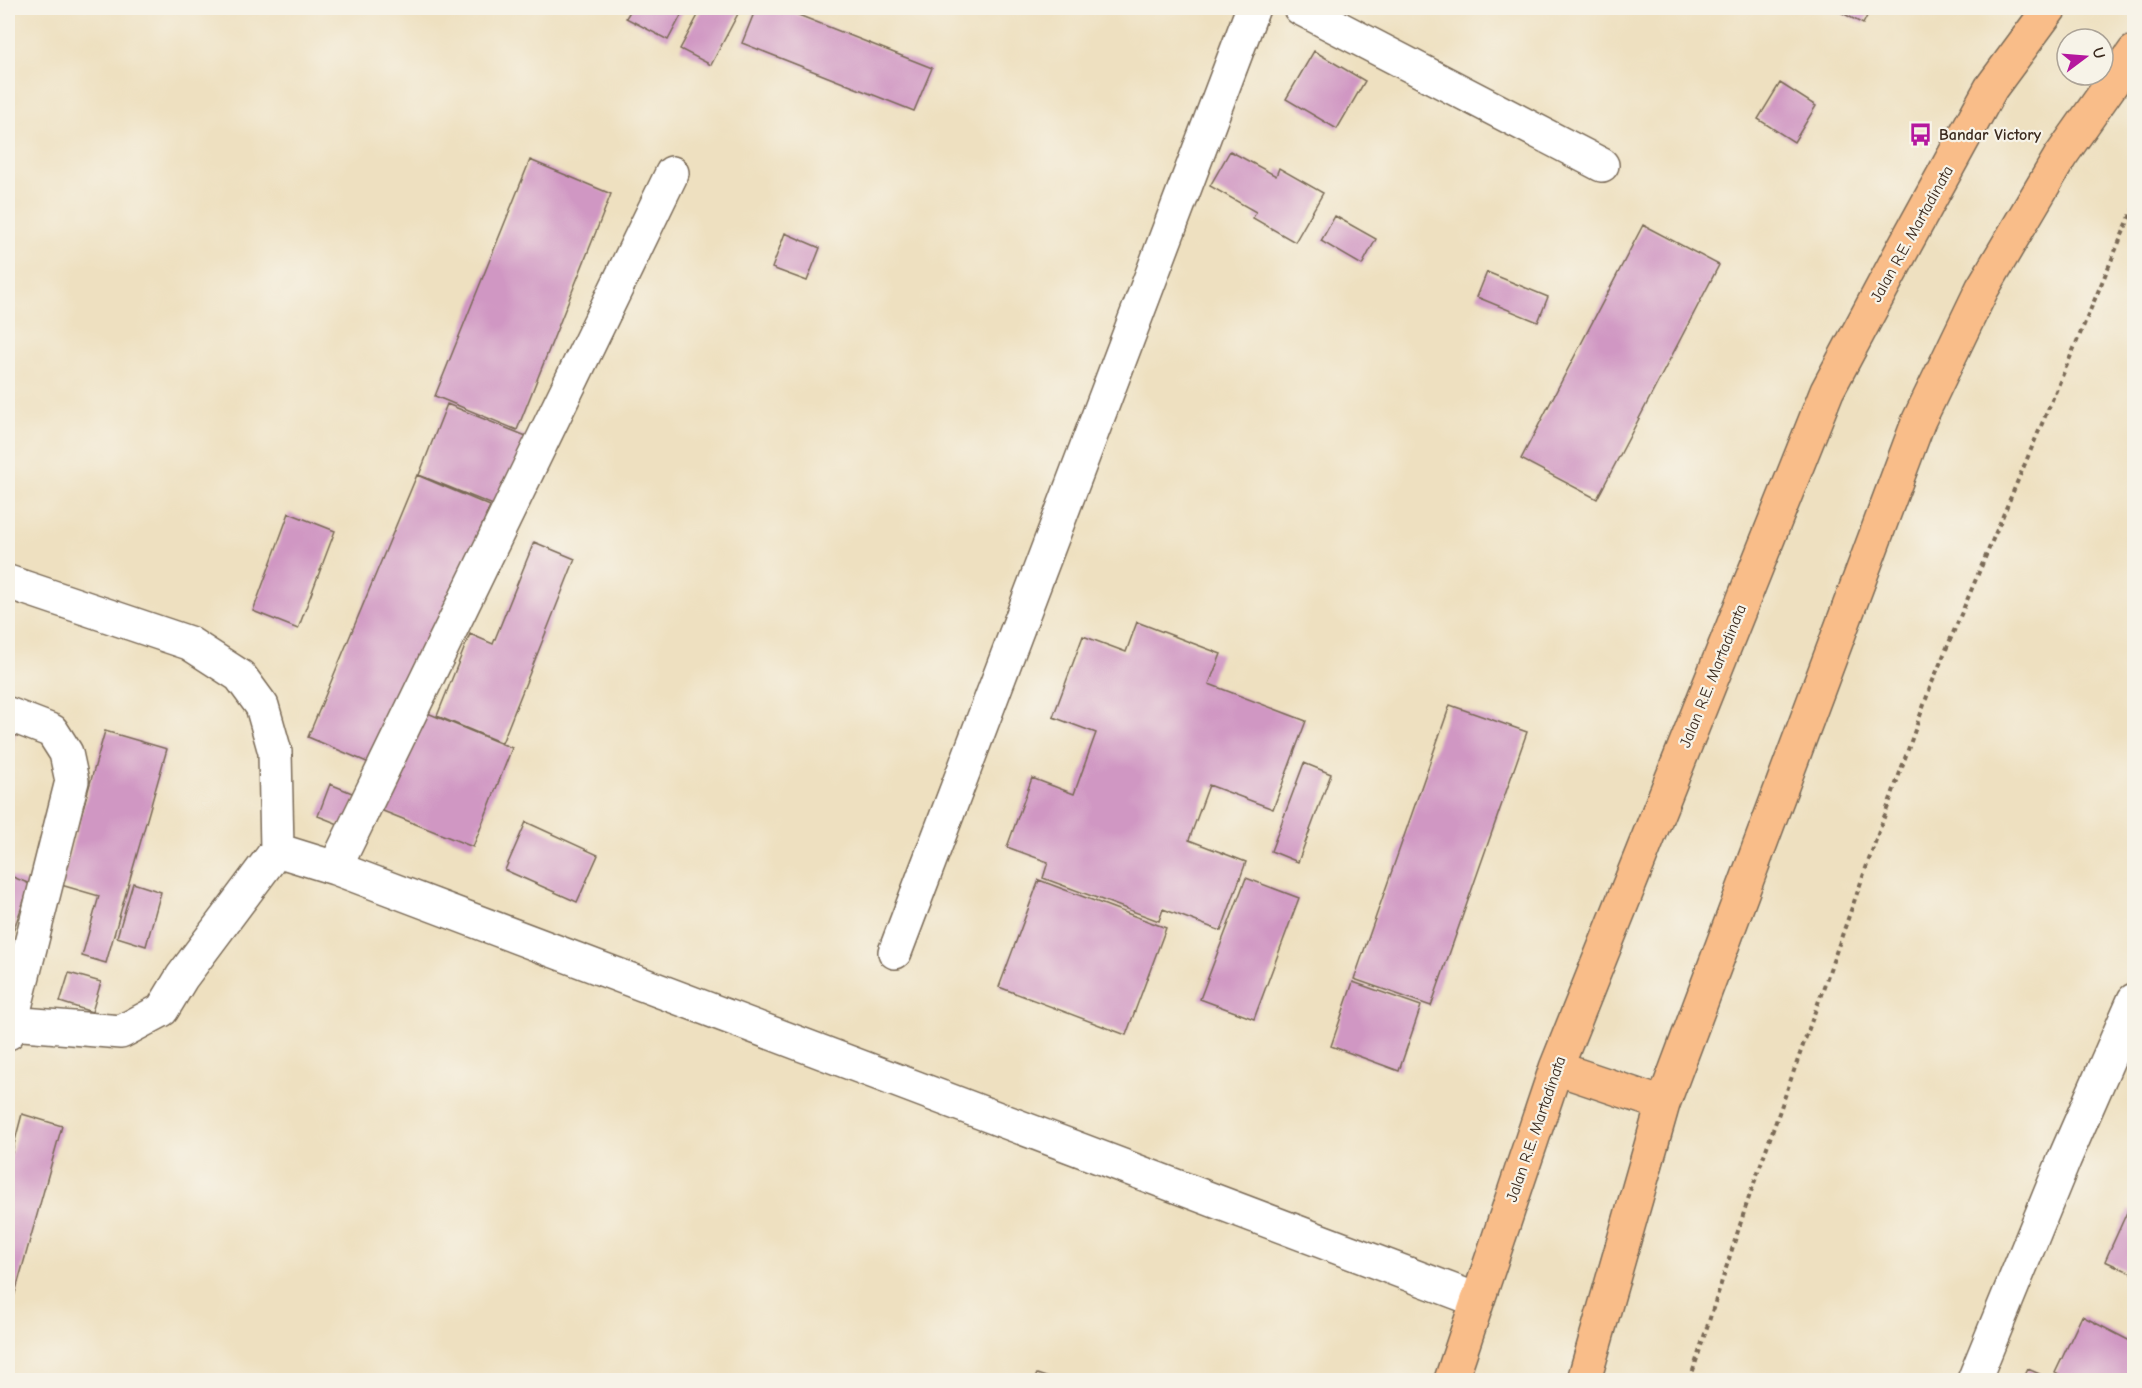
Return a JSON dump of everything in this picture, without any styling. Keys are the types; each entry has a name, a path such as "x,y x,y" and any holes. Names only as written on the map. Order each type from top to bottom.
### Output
{"highway":[{"name":"Jalan R.E. Martadinata","path":"1451,1380 1556,1068 1827,391 1991,88 2050,8"},
{"path":"1584,1380 1663,1104 1919,420 1982,289 2060,157 2134,52"},
{"path":"1556,1068 1663,1104"}],"street":[{"path":"895,952 1253,8"},
{"path":"1300,8 1602,165"},
{"path":"335,868 672,173"},
{"path":"8,582 189,643 240,676 262,706 275,753 277,850 182,977 162,1010 121,1032 9,1026 72,782 66,753 52,731 8,714"},
{"path":"277,850 335,868 1477,1300"},
{"path":"1974,1380 2064,1160 2134,1000"}],"path":[{"path":"1690,1380 1747,1203 1930,685 2134,207"}],"building":[{"path":"632,8 685,8 668,40 626,18"},
{"path":"702,8 741,8 711,65 680,49"},
{"path":"756,8 781,8 932,68 914,111 742,43"},
{"path":"1833,8 1871,8 1863,24"},
{"path":"1314,51 1365,81 1337,129 1286,99"},
{"path":"1780,83 1816,106 1794,142 1758,119"},
{"path":"1230,151 1276,176 1279,168 1323,193 1295,242 1253,218 1256,212 1210,186"},
{"path":"530,160 611,194 517,430 435,396"},
{"path":"1335,216 1376,239 1362,265 1321,241"},
{"path":"1643,225 1719,265 1597,499 1521,459"},
{"path":"785,233 820,248 807,281 772,268"},
{"path":"1487,272 1548,297 1538,322 1477,297"},
{"path":"447,404 531,438 503,509 419,475"},
{"path":"417,475 490,506 381,768 308,737"},
{"path":"289,513 335,531 298,629 253,611"},
{"path":"534,542 575,559 502,743 437,716 470,634 493,644"},
{"path":"1137,622 1221,654 1209,684 1306,721 1273,809 1209,785 1189,840 1246,862 1221,931 1163,909 1159,921 1043,878 1048,862 1007,847 1032,778 1074,794 1096,733 1053,717 1083,636 1126,652"},
{"path":"1450,705 1527,732 1431,1006 1354,979"},
{"path":"413,707 512,748 473,847 373,807"},
{"path":"8,726 17,730 8,754"},
{"path":"105,731 167,749 106,963 82,956 99,896 61,885"},
{"path":"1304,763 1331,774 1298,862 1271,851"},
{"path":"330,784 357,795 346,827 318,816"},
{"path":"526,822 598,855 577,902 505,870"},
{"path":"8,875 30,884 8,945"},
{"path":"1246,878 1299,898 1254,1019 1200,999"},
{"path":"1039,880 1166,928 1126,1035 999,987"},
{"path":"133,883 161,892 146,946 117,937"},
{"path":"69,973 101,982 92,1012 60,1002"},
{"path":"1353,982 1421,1006 1399,1071 1331,1046"},
{"path":"22,1114 62,1126 8,1318 8,1167"},
{"path":"2128,1210 2134,1213 2134,1274 2105,1261"},
{"path":"2082,1316 2134,1343 2134,1380 2069,1380 2055,1373"},
{"path":"2028,1369 2053,1380 2023,1380"},
{"path":"1037,1374 1055,1380 1034,1380"}],"place":[{"name":"Bandar Victory","path":"1921,135"}]}
